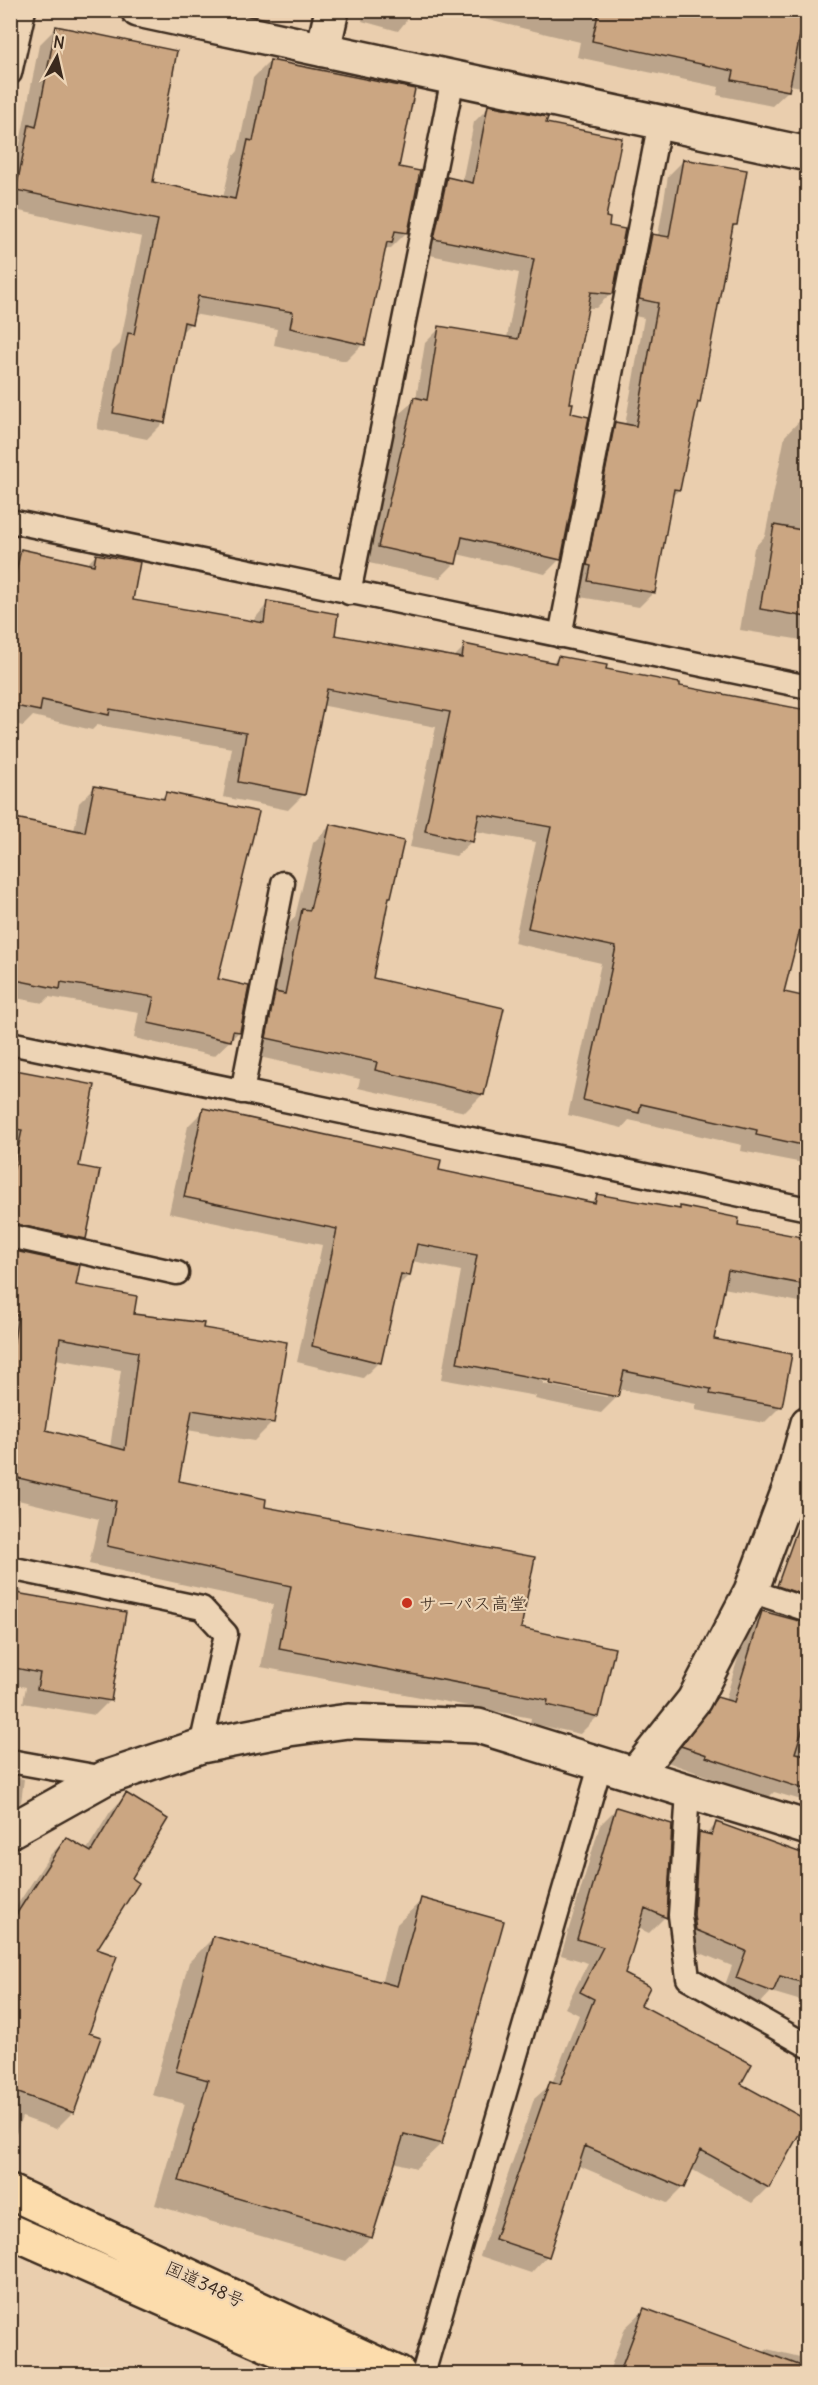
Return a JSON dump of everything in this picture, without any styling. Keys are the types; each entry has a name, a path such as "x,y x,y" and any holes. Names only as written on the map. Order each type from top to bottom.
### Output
{"highway":[{"name":"国道348号","path":"10,2192 399,2374"},
{"name":"国道348号","path":"10,2231 333,2374"}],"street":[{"path":"138,10 807,154"},
{"path":"323,50 332,10"},
{"path":"636,1773 694,1700 751,1591 791,1484 807,1423"},
{"path":"10,1831 105,1778 201,1746 289,1729 348,1721 422,1722 478,1726 636,1773 688,1792 807,1828"}],"lane":[{"path":"10,73 24,10"},
{"path":"349,593 453,78"},
{"path":"560,636 660,121"},
{"path":"10,521 807,687"},
{"path":"242,1092 283,883"},
{"path":"10,1044 807,1209"},
{"path":"10,1236 177,1273"},
{"path":"10,1568 202,1608 226,1634 201,1746"},
{"path":"751,1591 807,1610"},
{"path":"10,1761 105,1778"},
{"path":"423,2374 601,1763"},
{"path":"688,1792 680,1916 688,1978 807,2046"}],"building":[{"path":"599,10 805,10 789,91 732,80 734,71 592,41"},
{"path":"56,26 177,51 153,182 235,199 248,140 253,141 270,60 415,89 399,167 420,171 408,233 395,231 392,243 387,242 365,345 290,328 293,312 198,296 192,324 184,322 165,423 113,413 128,333 134,334 158,220 16,190 29,125 36,127"},
{"path":"488,105 548,117 546,123 622,138 606,217 610,218 609,226 625,229 613,294 591,292 570,403 573,403 571,413 589,417 561,560 462,537 456,564 378,547 414,397 427,400 439,326 518,339 534,259 434,239 447,177 473,183"},
{"path":"683,159 747,170 737,225 733,225 700,403 698,402 680,490 674,489 655,593 588,581 591,566 587,565 615,422 636,426 658,303 639,299 652,234 669,237"},
{"path":"774,525 807,531 807,617 760,609"},
{"path":"21,549 94,565 96,554 140,562 133,600 264,623 267,601 338,614 335,635 462,658 464,644 556,663 558,656 607,665 606,669 680,683 680,686 807,710 807,870 800,909 805,910 784,992 807,997 807,1146 756,1135 757,1130 641,1104 639,1113 583,1100 616,947 528,928 551,827 479,814 473,842 425,831 450,712 327,689 305,795 238,782 246,733 110,709 109,715 42,700 40,711 10,705 10,600"},
{"path":"94,786 164,799 166,792 259,812 218,979 249,986 240,1032 233,1031 231,1041 148,1023 154,997 61,982 60,989 10,979 10,817 85,832"},
{"path":"330,824 404,841 391,897 389,897 373,978 504,1008 484,1095 375,1070 377,1062 266,1038 275,992 285,994 302,909 310,910"},
{"path":"10,1069 95,1085 79,1166 100,1170 86,1239 10,1223 10,1186 22,1130 10,1128"},
{"path":"203,1108 441,1160 439,1170 595,1203 597,1194 680,1209 680,1206 739,1218 738,1225 807,1238 807,1285 728,1270 714,1339 792,1354 782,1407 710,1394 711,1389 624,1371 618,1397 550,1384 551,1381 457,1363 477,1255 417,1244 410,1276 401,1274 381,1363 312,1346 337,1229 184,1197"},
{"path":"10,1250 80,1265 76,1285 137,1296 134,1314 204,1323 203,1328 287,1342 274,1423 192,1410 179,1481 266,1499 265,1507 535,1557 521,1628 615,1648 599,1717 547,1705 548,1700 279,1649 291,1586 107,1546 116,1501 10,1476 10,1367 18,1315 10,1314","holes":["60,1338 138,1352 125,1450 46,1430"]},
{"path":"803,1513 807,1514 807,1596 777,1586"},
{"path":"10,1592 126,1612 111,1701 37,1689 40,1673 10,1667"},
{"path":"762,1611 807,1623 807,1674 799,1702 807,1705 807,1714 795,1753 807,1755 807,1790 706,1757 707,1755 681,1746 717,1697 734,1702"},
{"path":"126,1793 168,1819 132,1878 139,1883 97,1949 117,1956 89,2033 101,2037 74,2113 10,2090 10,1924 66,1837 91,1852"},
{"path":"616,1807 672,1824 667,1918 645,1908 625,1974 650,1987 641,2005 752,2064 741,2084 807,2120 769,2188 701,2150 684,2188 585,2146 549,2257 495,2239 550,2081 560,2084 594,1999 580,1992 603,1947 577,1939"},
{"path":"716,1822 807,1855 807,1984 780,1976 773,1992 736,1978 746,1951 696,1930 694,1915 699,1832 712,1835"},
{"path":"421,1898 504,1921 442,2144 404,2134 372,2238 179,2181 208,2080 176,2071 213,1936 397,1986"},
{"path":"644,2308 807,2368 807,2374 619,2374"}],"place":[{"name":"サーパス高堂","path":"407,1603"}]}
